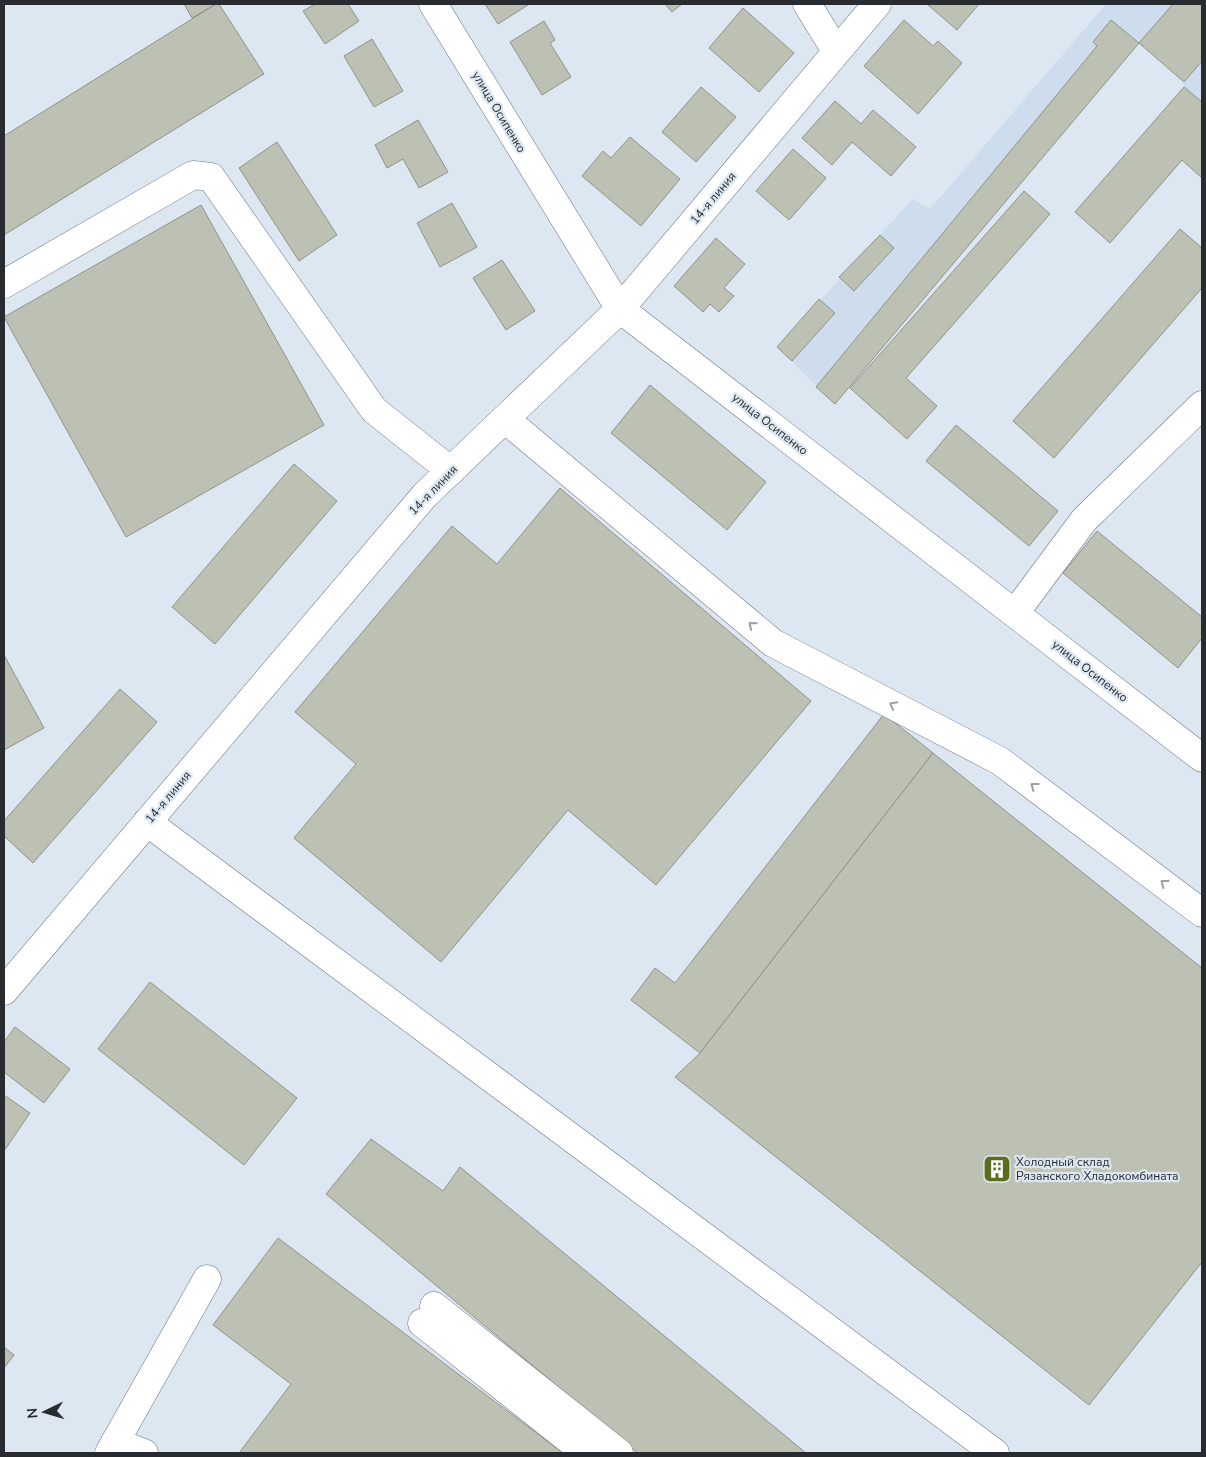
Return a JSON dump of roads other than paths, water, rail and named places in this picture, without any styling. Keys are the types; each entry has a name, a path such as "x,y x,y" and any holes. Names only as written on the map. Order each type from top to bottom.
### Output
{"street":[{"name":"улица Осипенко","path":"433,4 620,309 1202,758"},
{"path":"807,4 836,51"},
{"name":"14-я линия","path":"4,990 425,495 620,309 877,4"},
{"path":"4,284 193,175 211,177 374,410 451,471"},
{"path":"1015,613 1084,520 1202,405"},
{"path":"505,419 773,643 1000,761 1202,913"},
{"path":"147,822 995,1453"},
{"path":"144,1453 112,1448 207,1279"},
{"path":"586,1453 428,1314 618,1453"}],"place":[{"name":"Холодный склад Рязанского Хладокомбината","path":"997,1169"}]}
